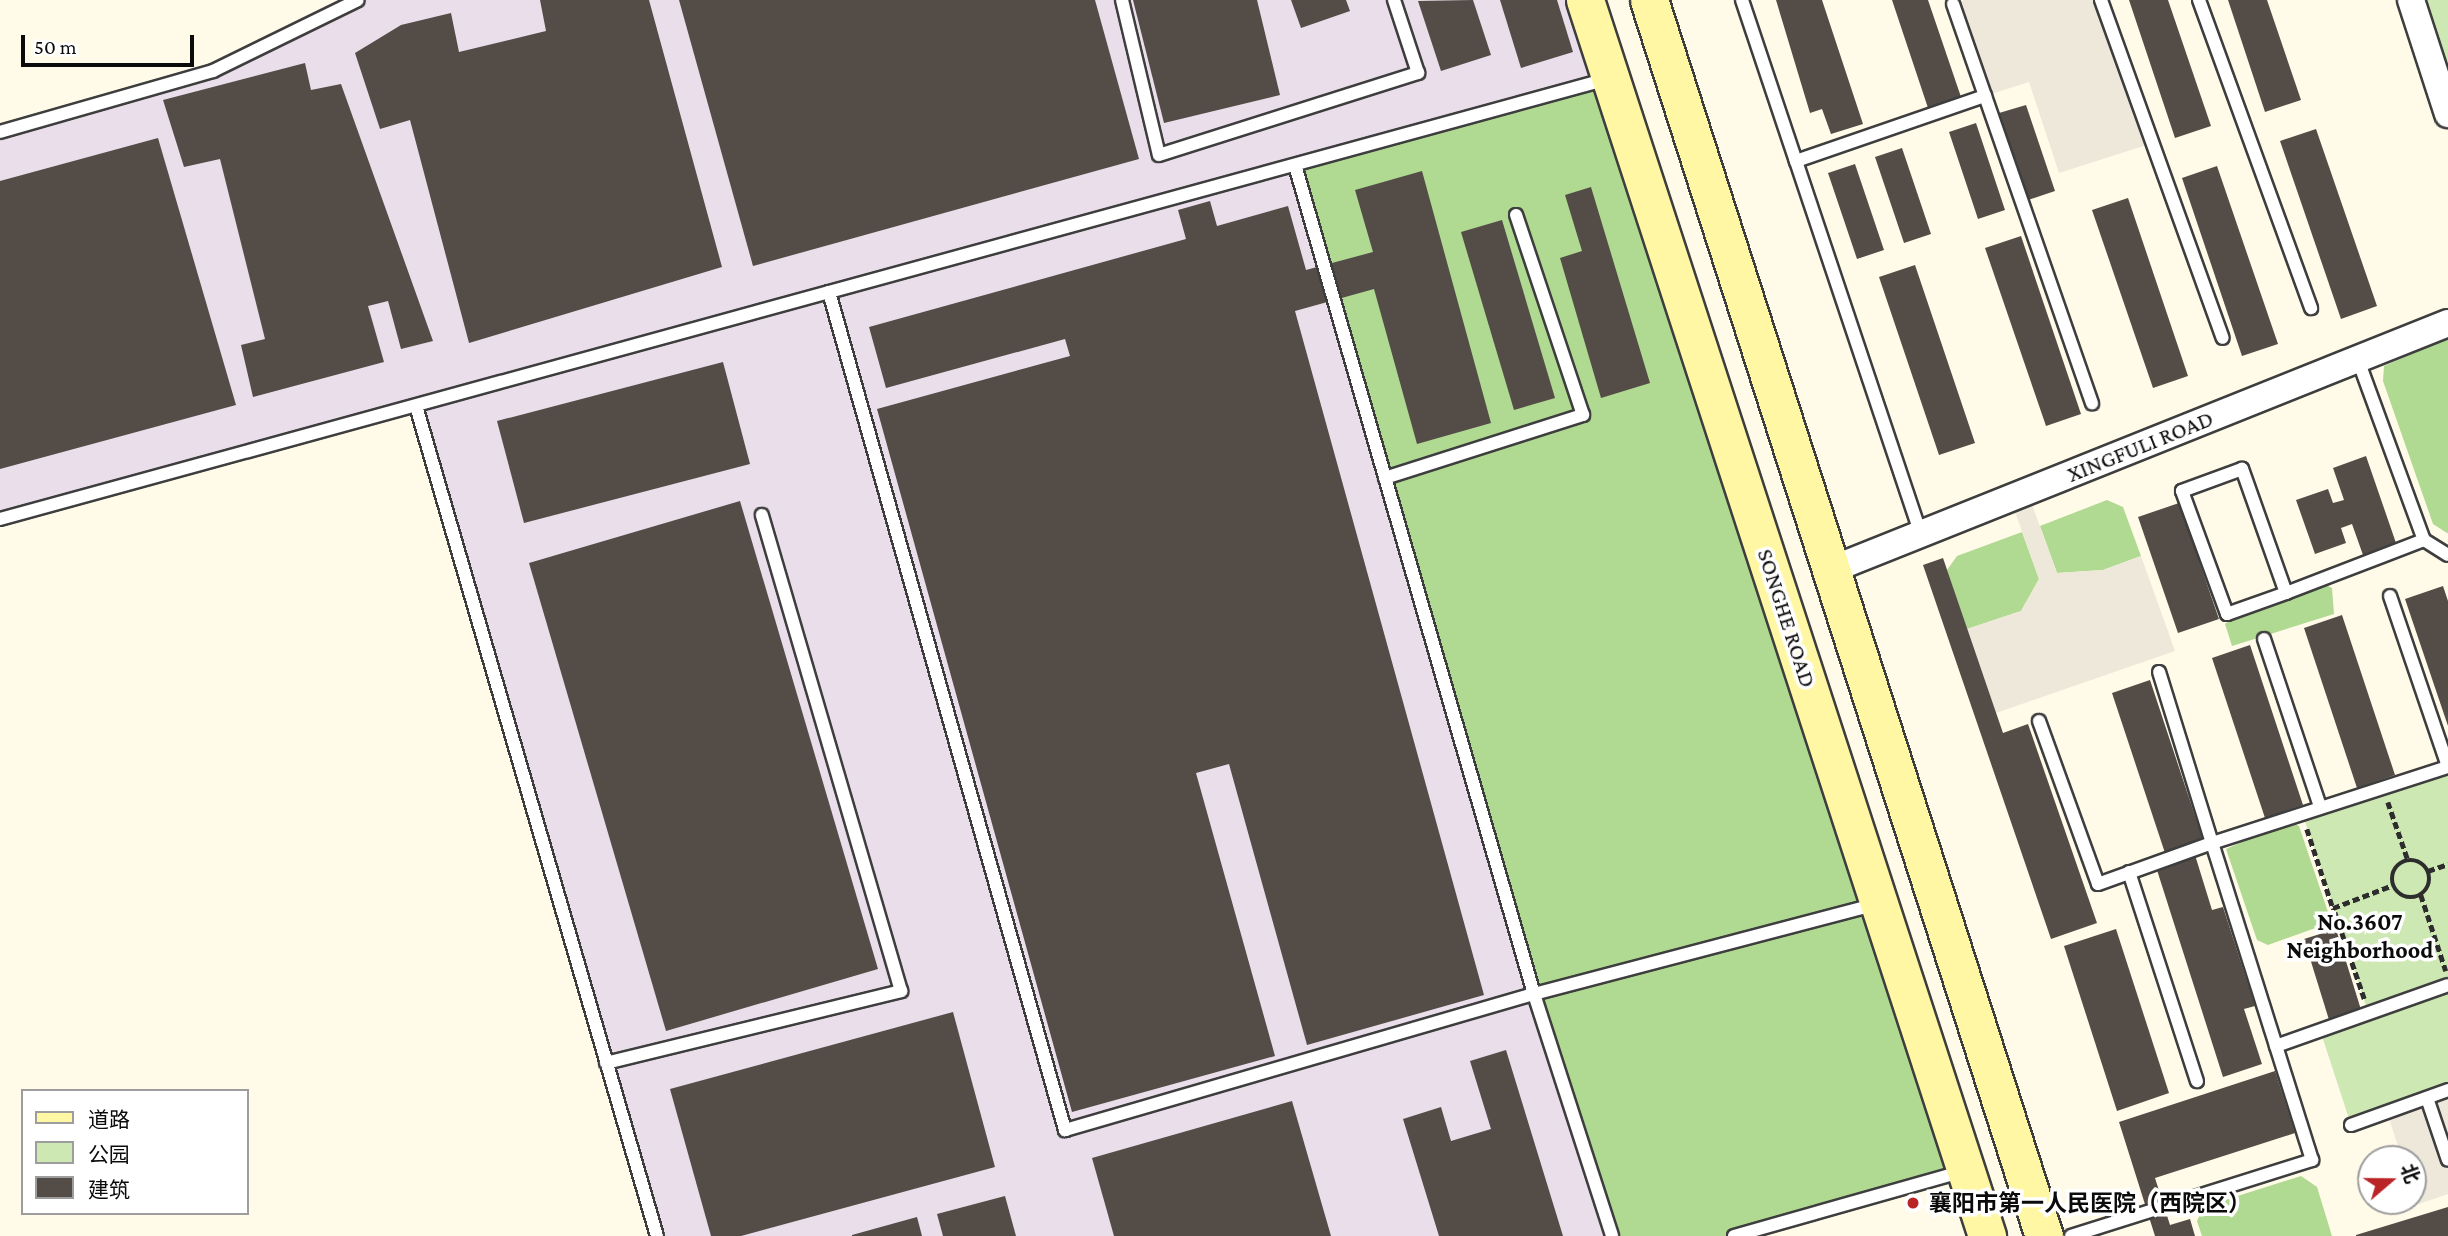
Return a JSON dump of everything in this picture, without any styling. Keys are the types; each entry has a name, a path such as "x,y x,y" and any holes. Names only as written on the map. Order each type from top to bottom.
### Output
{"main road":[{"name":"SONGHE ROAD","path":"1585,0 1987,1236"},
{"path":"1649,0 2044,1236"}],"street":[{"path":"2411,0 2448,114"},
{"name":"XINGFULI ROAD","path":"1833,569 2448,323"}],"lane":[{"path":"0,132 213,71 358,0"},
{"path":"1122,0 1159,155 1418,73 1394,0"},
{"path":"1742,0 1921,534"},
{"path":"2101,0 2223,338"},
{"path":"2199,0 2311,308"},
{"path":"1957,1 1985,96 2092,404"},
{"path":"0,519 1610,78"},
{"path":"1796,161 1985,96"},
{"path":"1294,165 1534,994 1612,1236"},
{"path":"1385,478 1583,415 1516,215"},
{"path":"829,292 1065,1130 1534,994 1881,904"},
{"path":"2358,359 2424,540 2448,555"},
{"path":"416,406 656,1236"},
{"path":"2286,593 2242,469 2182,491 2227,614 2286,593 2424,540"},
{"path":"606,1063 901,991 762,515"},
{"path":"2039,721 2098,884 2302,812 2447,765 2390,596"},
{"path":"2264,639 2320,806"},
{"path":"2071,1236 2312,1160 2159,672"},
{"path":"2129,873 2197,1081"},
{"path":"2276,1046 2448,985"},
{"path":"2351,1125 2448,1090"},
{"path":"2427,1098 2448,1160"},
{"path":"1734,1236 1965,1171"}],"path":[{"path":"2382,785 2408,860 2428,871 2448,864"},
{"path":"2302,812 2368,1013"},
{"path":"2408,860 2394,871 2393,885 2404,897 2421,895"},
{"path":"2428,871 2421,895 2448,978"},
{"path":"2333,908 2393,885"}],"shaded area":[{"path":"358,0 1585,0 1734,1236 656,1236 416,406 0,519 0,132 213,71"},
{"path":"1964,0 2101,0 2153,143 2059,173 2029,82 1985,96 1953,4"},
{"path":"2027,491 2057,573 2103,570 2141,556 2175,651 1996,713 1967,629 2021,611 2039,579 2010,498"},
{"path":"2448,1091 2448,1194 2427,1201 2427,1145 2398,1145 2387,1112"}],"green space":[{"path":"2411,0 2448,0 2448,114"},
{"path":"1610,78 1965,1171 1734,1236 1612,1236 1295,165"},
{"path":"2448,338 2447,533 2433,524 2383,381 2384,366"},
{"path":"2107,500 2123,507 2141,556 2103,570 2057,573 2040,526"},
{"path":"2022,532 2039,579 2021,611 1967,629 1947,570 1957,556"},
{"path":"2324,584 2332,588 2334,614 2232,646 2225,624 2231,619"},
{"path":"2448,767 2448,1090 2351,1125 2320,1030 2368,1012 2302,812"},
{"path":"2288,821 2299,826 2329,915 2324,925 2268,945 2257,940 2226,849"},
{"path":"2301,1176 2317,1187 2332,1236 2202,1236 2197,1221 2203,1207"}],"building":[{"path":"540,0 649,0 722,267 469,343 410,120 380,129 355,53 401,25 451,13 459,52 546,31"},
{"path":"679,0 1095,0 1139,159 753,266"},
{"path":"1133,0 1257,0 1280,95 1164,123"},
{"path":"1291,0 1346,0 1350,11 1301,28"},
{"path":"1473,0 1491,55 1441,71 1418,1"},
{"path":"1500,0 1557,0 1573,52 1521,68"},
{"path":"1776,0 1822,0 1863,124 1831,134 1822,109 1810,113"},
{"path":"1892,0 1928,0 1961,97 1928,108"},
{"path":"2129,0 2168,0 2211,126 2175,138"},
{"path":"2228,0 2267,0 2301,100 2265,112"},
{"path":"305,63 311,90 341,84 433,341 401,349 388,301 368,306 384,362 253,397 241,345 265,339 220,159 184,167 163,100"},
{"path":"2026,105 2055,191 2028,200 1999,113"},
{"path":"1976,123 2005,210 1978,219 1949,132"},
{"path":"2316,129 2377,306 2341,319 2280,141"},
{"path":"158,138 236,405 0,469 0,181"},
{"path":"1902,148 1931,234 1904,243 1875,157"},
{"path":"1855,164 1884,250 1857,259 1828,173"},
{"path":"2217,166 2278,344 2242,356 2182,178"},
{"path":"1422,171 1491,423 1417,444 1374,289 1295,311 1484,995 1307,1045 1229,764 1196,773 1275,1056 1072,1112 877,409 1070,356 1065,339 886,388 869,327 1186,239 1178,210 1210,201 1217,226 1288,206 1306,270 1373,252 1355,190"},
{"path":"1591,187 1650,383 1601,398 1560,258 1582,251 1565,195"},
{"path":"2128,198 2188,376 2153,388 2092,210"},
{"path":"1502,220 1555,398 1514,410 1461,232"},
{"path":"2021,236 2081,414 2046,426 1985,248"},
{"path":"1915,265 1975,443 1939,455 1879,277"},
{"path":"723,362 750,464 524,523 497,421"},
{"path":"2366,456 2396,543 2363,555 2352,524 2341,528 2346,543 2315,554 2296,500 2328,489 2333,503 2344,500 2333,468"},
{"path":"740,501 878,969 666,1031 529,563"},
{"path":"2179,503 2219,619 2178,633 2138,517"},
{"path":"1943,558 2003,733 2028,724 2097,923 2051,939 1923,565"},
{"path":"2443,586 2448,601 2448,726 2405,599"},
{"path":"2342,615 2395,775 2357,788 2304,628"},
{"path":"2250,645 2303,805 2265,818 2212,658"},
{"path":"2150,680 2203,840 2165,853 2112,693"},
{"path":"2195,855 2212,910 2223,907 2255,1006 2244,1009 2262,1064 2223,1077 2156,867"},
{"path":"2116,929 2169,1093 2117,1111 2064,946"},
{"path":"2336,929 2362,1013 2330,1023 2304,939"},
{"path":"953,1012 995,1167 741,1236 711,1236 670,1089"},
{"path":"1506,1050 1563,1236 1439,1236 1403,1119 1441,1107 1451,1141 1491,1129 1470,1061"},
{"path":"2275,1071 2295,1133 2155,1178 2170,1225 2190,1219 2195,1236 2155,1236 2119,1122"},
{"path":"1292,1101 1331,1236 1114,1236 1092,1158"},
{"path":"1005,1196 1016,1236 943,1236 937,1214"},
{"path":"2448,1207 2448,1236 2356,1236 2427,1215"},
{"path":"917,1217 922,1236 852,1236 852,1235"}],"place":[{"name":"襄阳市第一人民医院（西院区）","path":"1913,1203"}],"district":[{"name":"No.3607 Neighborhood","path":"2360,936"}]}
